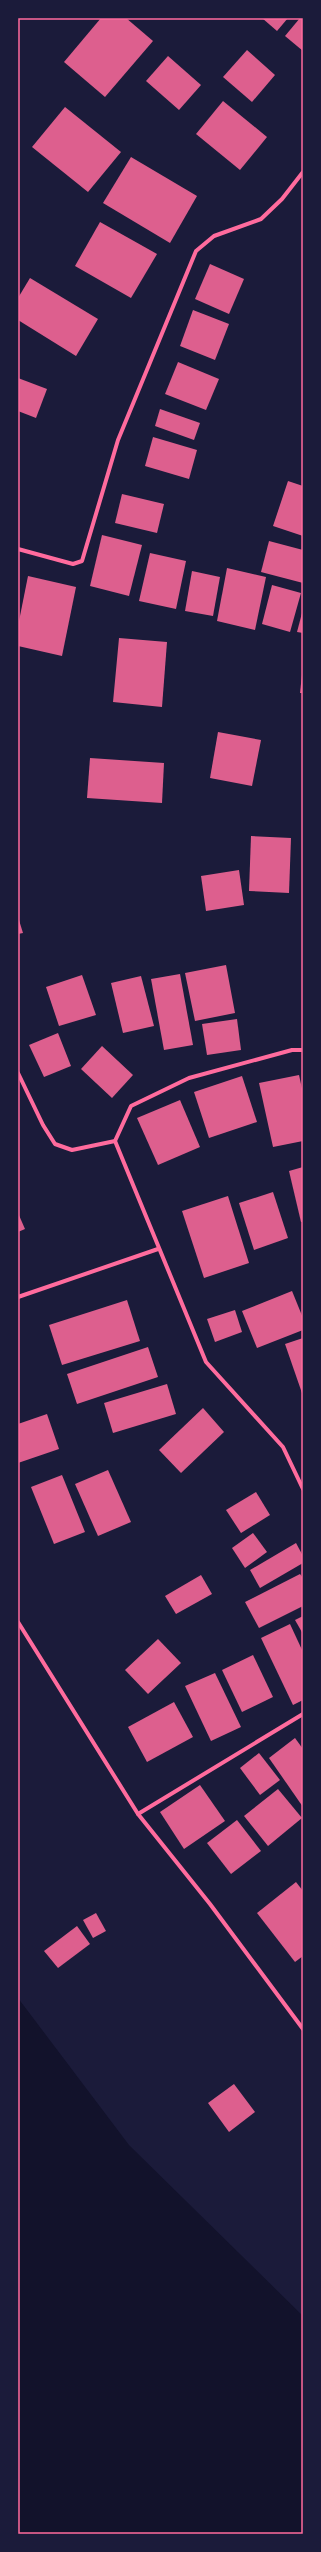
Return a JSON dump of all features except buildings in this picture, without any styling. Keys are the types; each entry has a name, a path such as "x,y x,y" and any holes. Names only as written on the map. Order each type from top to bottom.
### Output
{"street":[{"path":"18,549 73,564 82,561 118,440 196,251 214,236 261,219 282,199 303,172"},
{"path":"303,1050 292,1050 189,1078 131,1106 115,1141 158,1249 206,1362 283,1447 303,1489"},
{"path":"18,1073 43,1126 55,1144 72,1150 115,1141"},
{"path":"18,1297 158,1249"},
{"path":"18,1622 138,1814 210,1904 303,2029"},
{"path":"138,1814 303,1714"}],"shaded area":[{"path":"18,1998 129,2145 303,2316 303,2534 18,2534"}]}
